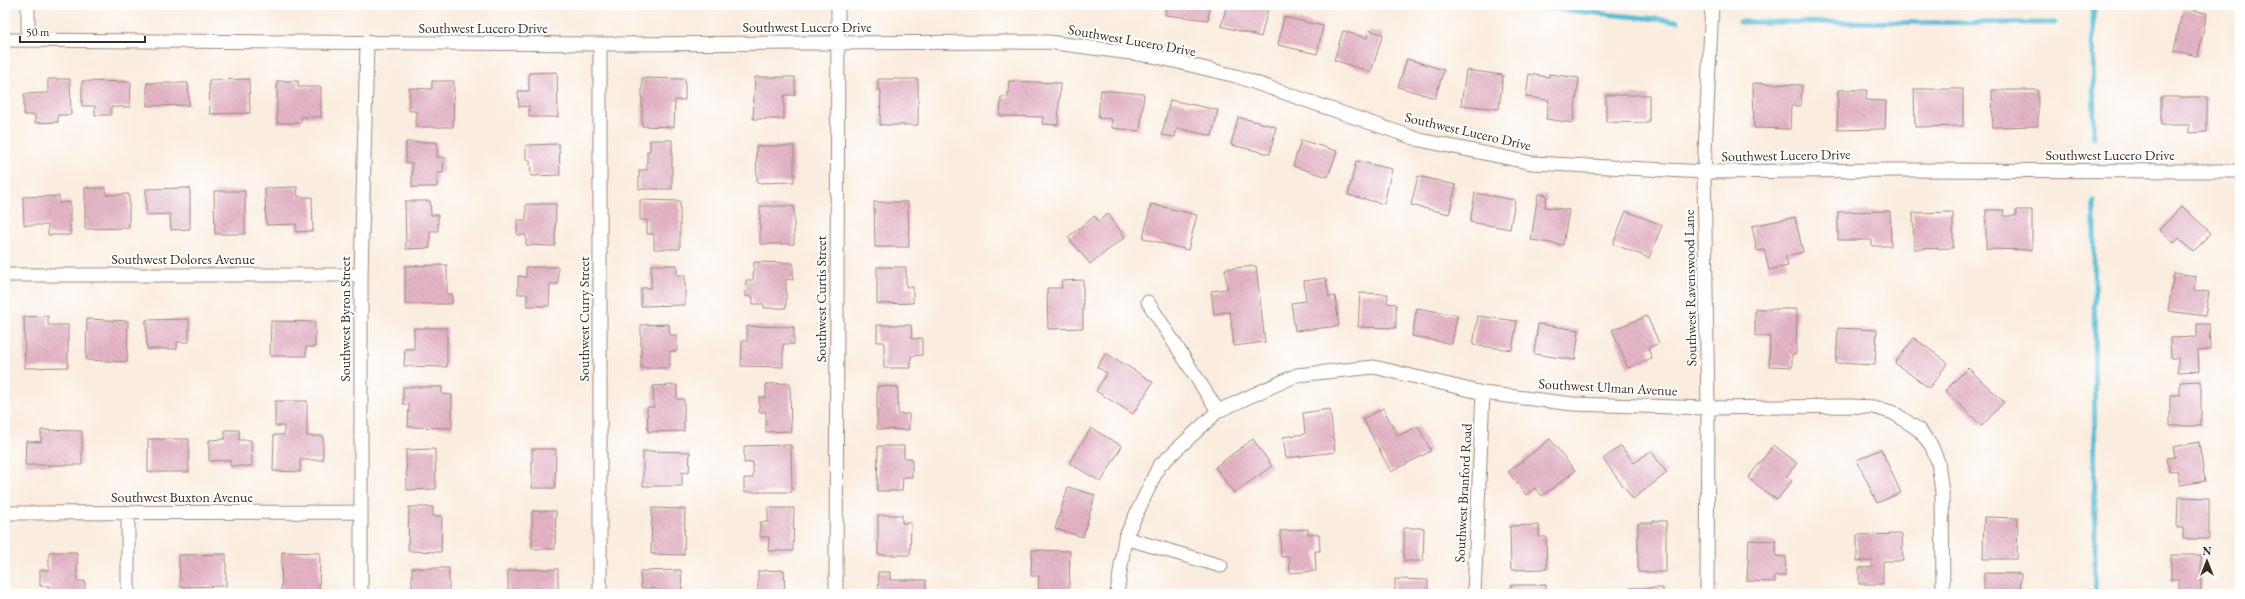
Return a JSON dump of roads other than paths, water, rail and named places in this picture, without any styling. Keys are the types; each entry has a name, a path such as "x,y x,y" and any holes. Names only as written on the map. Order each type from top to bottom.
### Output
{"street":[{"path":"28,5 28,40"},
{"name":"Southwest Curtis Street","path":"836,594 838,5"},
{"name":"Southwest Ravenswood Lane","path":"1707,594 1708,408 1704,172 1712,5"},
{"name":"Southwest Lucero Drive","path":"5,40 600,44 1048,42 1153,56 1236,76 1428,141 1532,162 1704,172 1892,170 2240,171"},
{"name":"Southwest Byron Street","path":"361,594 361,275 367,43"},
{"name":"Southwest Curry Street","path":"600,44 600,594"},
{"name":"Southwest Dolores Avenue","path":"5,275 361,275"},
{"path":"1148,302 1218,411"},
{"name":"Southwest Ulman Avenue","path":"1118,594 1125,538 1159,466 1218,411 1297,375 1374,367 1483,393 1573,404 1708,408 1874,407 1904,418 1919,430 1926,438 1938,462 1941,476 1943,594"},
{"name":"Southwest Branford Road","path":"1474,594 1483,393"},
{"name":"Southwest Buxton Avenue","path":"5,513 360,512"},
{"path":"128,513 128,594"},
{"path":"1125,538 1221,566"}],"waterway":[{"path":"1511,5 1678,21"},
{"path":"2093,5 2094,138"},
{"path":"1739,22 2055,23"},
{"path":"2094,202 2095,594"}]}
